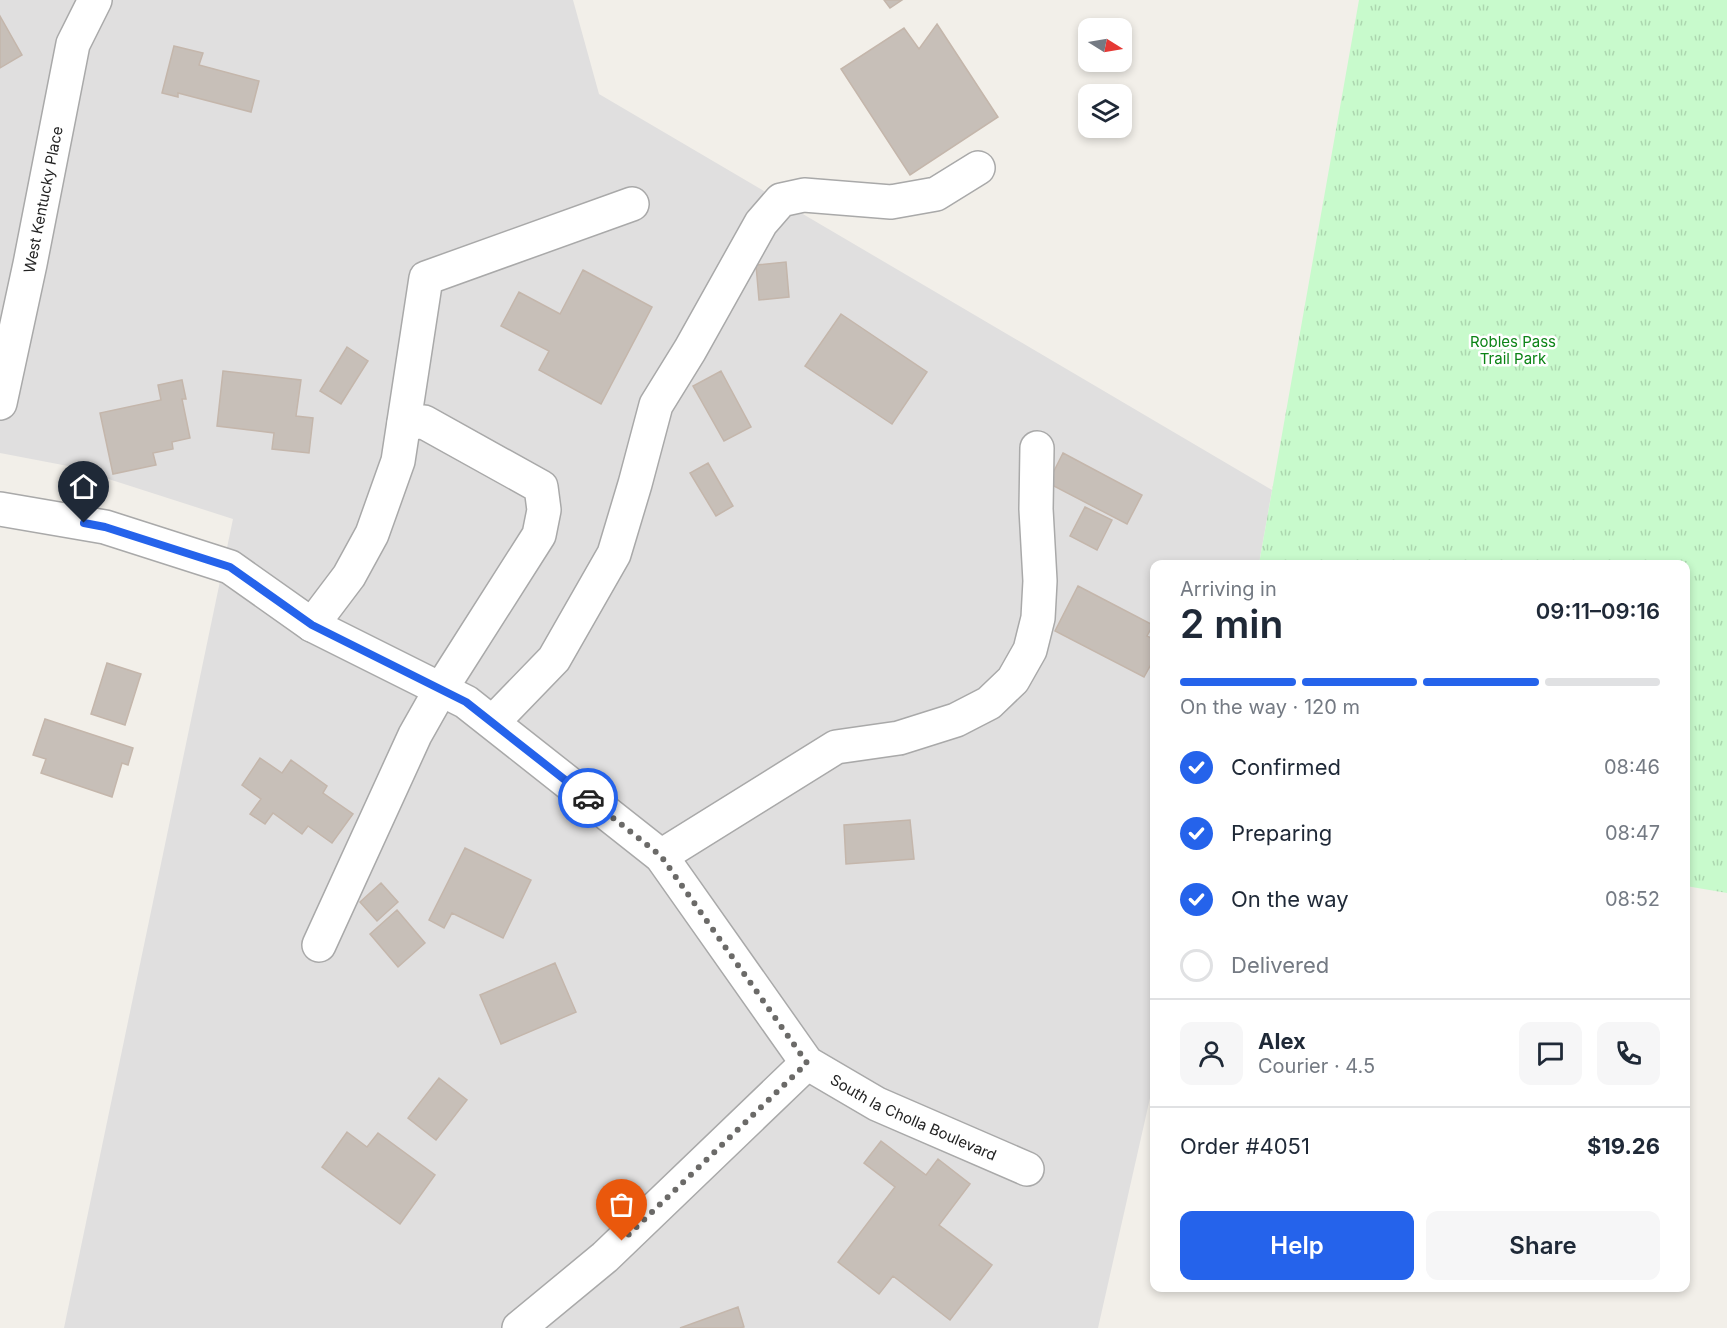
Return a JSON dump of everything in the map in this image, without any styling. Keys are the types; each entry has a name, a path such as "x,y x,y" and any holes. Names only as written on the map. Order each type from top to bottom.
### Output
{"street":[{"name":"West Kentucky Place","path":"0,403 12,294 73,44 95,0"},
{"path":"493,722 554,659 614,554 636,484 656,405 690,350 761,223 781,200 804,195 891,202 936,194 978,168"},
{"path":"312,625 349,576 372,534 398,461 426,278 632,204"},
{"path":"319,945 415,735 441,689 539,536 544,510 541,487 424,422 404,423"},
{"path":"661,856 836,747 899,738 956,720 989,704 1013,680 1030,650 1038,618 1040,580 1036,509 1037,448"},
{"name":"South la Cholla Boulevard","path":"0,508 105,527 230,567 312,625 466,702 661,856 807,1063 878,1104 1027,1169"},
{"path":"519,1328 605,1257 807,1063"}],"shaded area":[{"path":"0,0 573,0 599,94 1272,490 1260,560 1150,560 1150,1098 1098,1328 64,1328 233,519 68,466 0,453"}],"green space":[{"name":"Robles Pass Trail Park","path":"1359,0 1727,0 1727,893 1690,887 1690,560 1260,560"}],"building":[{"path":"884,0 902,0 890,8"},
{"path":"0,16 22,55 0,68"},
{"path":"937,24 998,117 910,175 841,69 904,28 919,49"},
{"path":"174,46 203,53 199,65 259,81 251,112 178,93 178,97 162,93"},
{"path":"786,262 789,297 759,300 756,265"},
{"path":"583,270 652,307 601,404 539,370 549,351 501,326 519,292 560,314"},
{"path":"841,314 927,372 892,424 805,366"},
{"path":"347,347 368,361 341,404 320,391"},
{"path":"223,371 301,380 296,416 313,418 309,453 272,449 274,433 217,426"},
{"path":"721,371 751,427 724,441 693,386"},
{"path":"182,380 186,399 182,399 190,438 172,442 173,449 153,453 156,465 113,474 100,413 161,400 158,385"},
{"path":"1063,453 1142,495 1127,524 1048,483"},
{"path":"708,463 733,506 716,516 690,473"},
{"path":"1085,507 1112,520 1097,550 1070,536"},
{"path":"1078,586 1150,623 1147,636 1150,638 1150,666 1144,677 1055,631"},
{"path":"107,663 141,674 125,725 91,714"},
{"path":"45,719 133,748 128,765 122,763 112,797 41,773 46,759 33,755"},
{"path":"260,758 282,773 291,760 327,786 323,793 353,814 332,843 308,826 302,834 273,813 265,824 250,814 261,799 242,785"},
{"path":"910,820 914,859 846,864 844,825"},
{"path":"465,848 531,880 503,938 452,913 444,928 429,920"},
{"path":"381,883 398,902 377,921 360,902"},
{"path":"397,910 425,943 398,967 370,934"},
{"path":"555,963 576,1012 501,1044 480,995"},
{"path":"439,1078 467,1100 436,1140 408,1118"},
{"path":"347,1132 367,1147 378,1133 435,1175 400,1224 322,1167"},
{"path":"881,1141 926,1175 938,1159 970,1184 939,1225 992,1265 950,1320 893,1276 879,1294 838,1262 895,1187 864,1163"},
{"path":"738,1307 744,1327 680,1328"}],"way so far":[{"path":"588,798 661,856 807,1063 622,1241"}],"route":[{"path":"84,523 105,527 230,567 312,625 466,702 588,798"}]}
